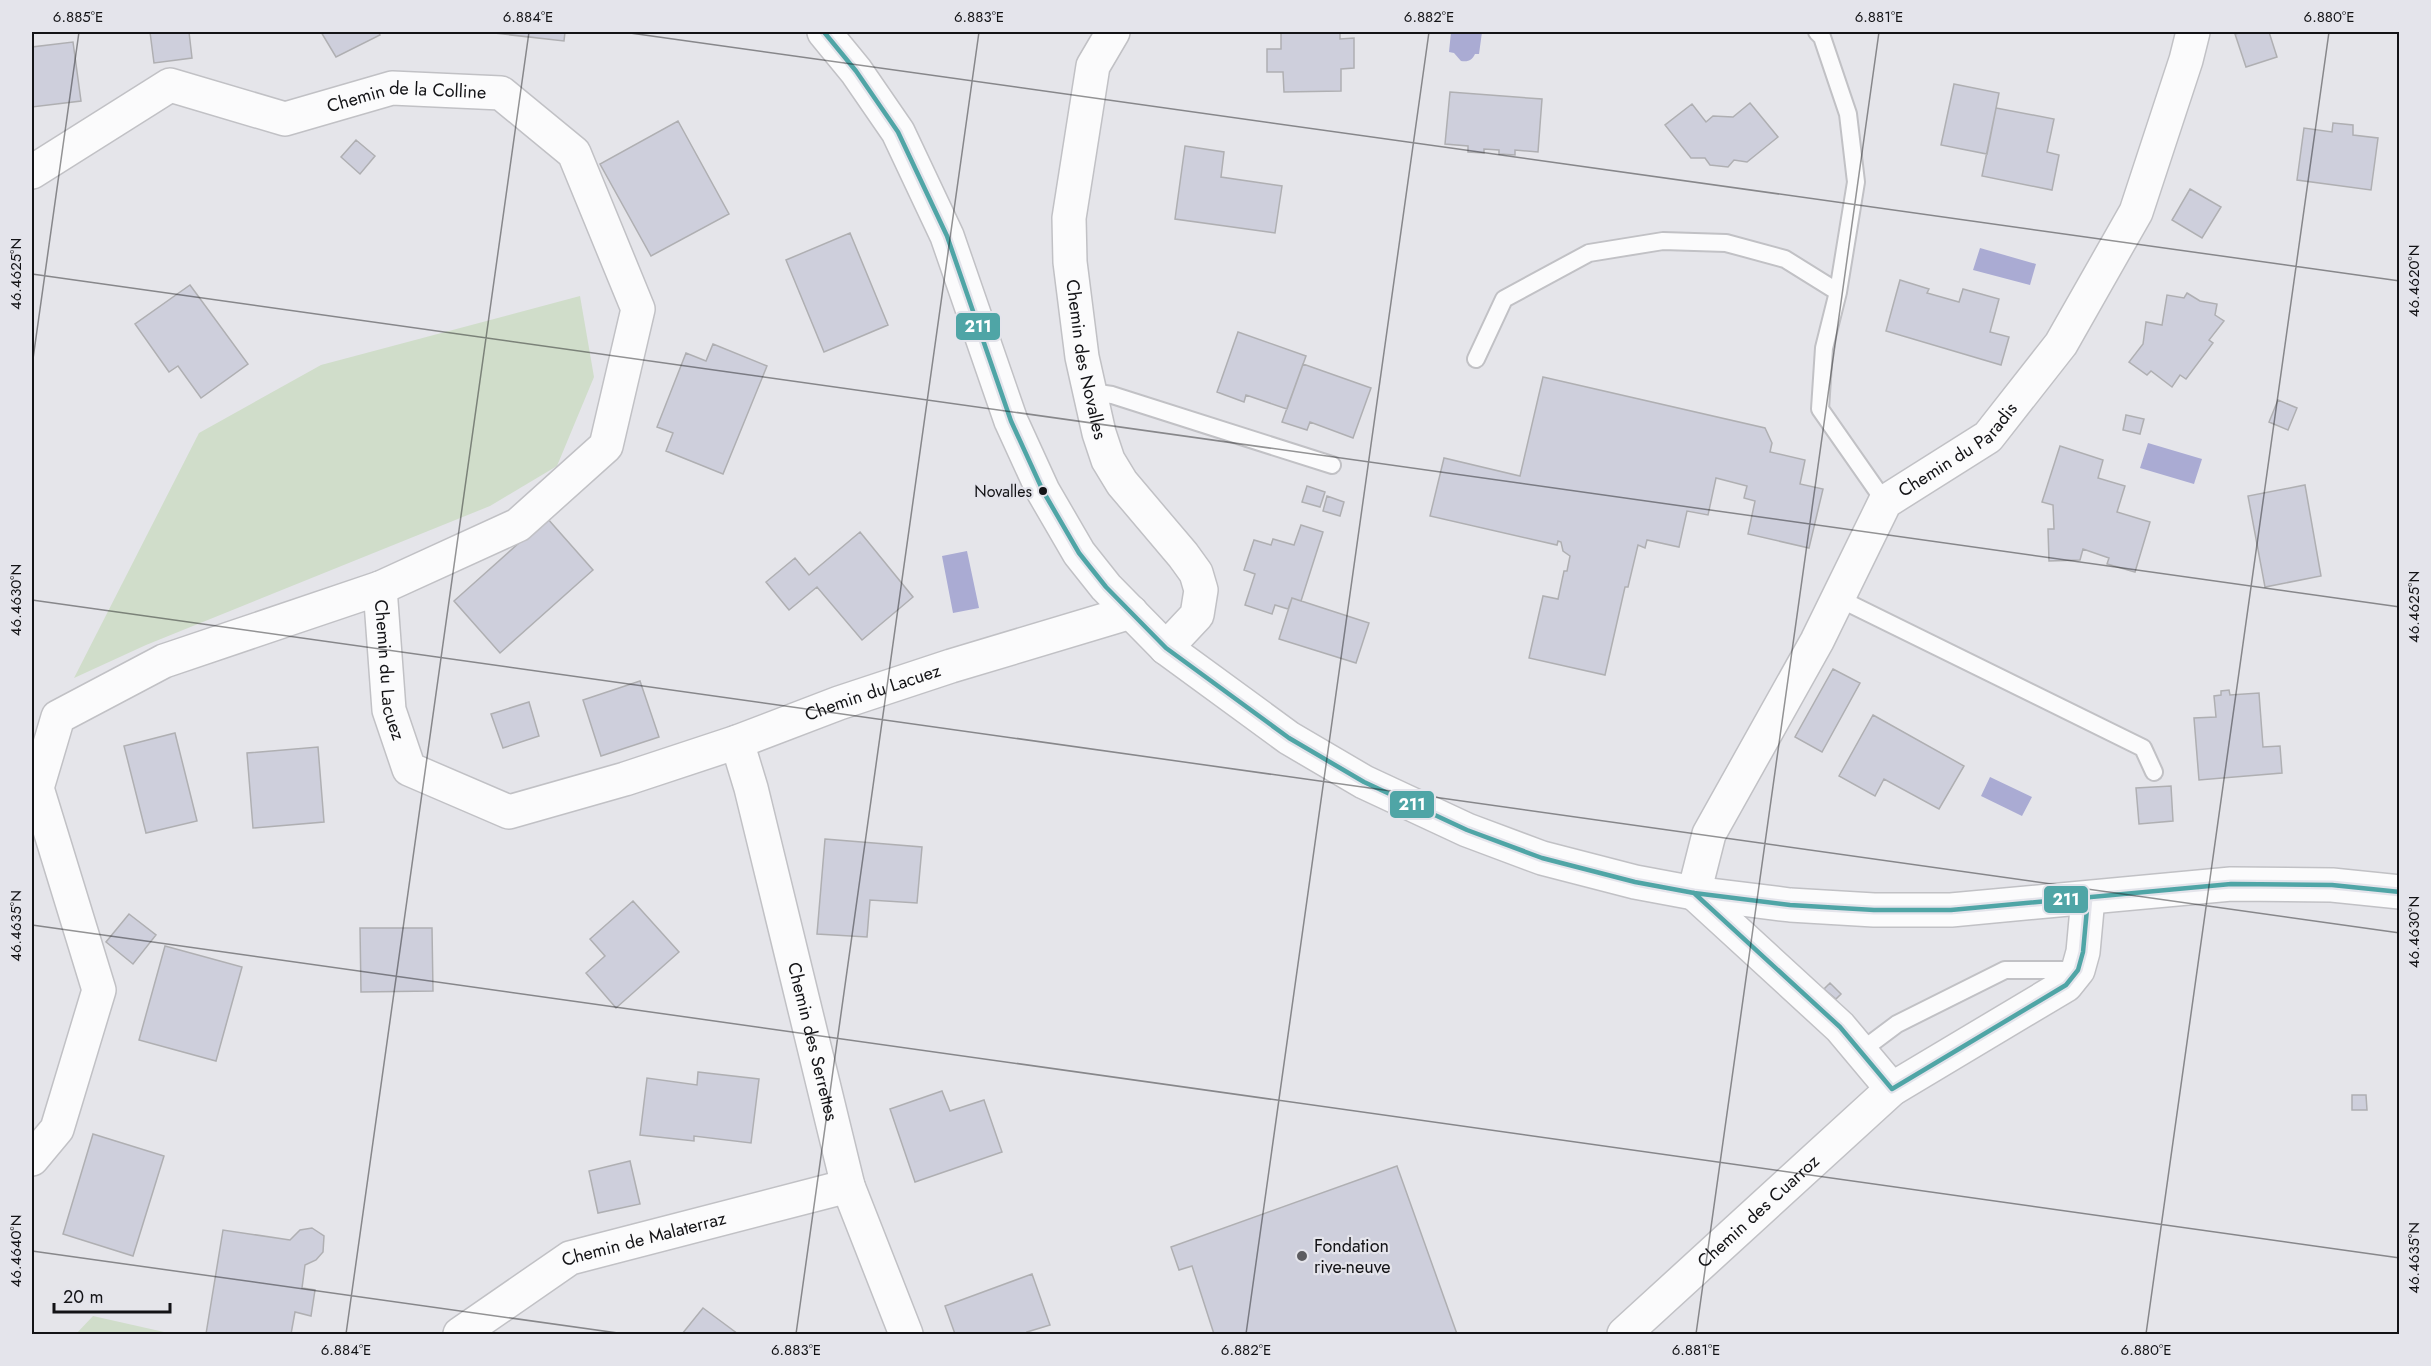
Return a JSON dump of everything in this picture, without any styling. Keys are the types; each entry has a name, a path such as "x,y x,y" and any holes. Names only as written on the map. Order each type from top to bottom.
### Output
{"street":[{"path":"824,32 856,71 898,132 947,236 1011,421 1043,490 1079,554 1166,648 1289,738 1335,766 1413,806 1503,845 1542,858 1635,882 1694,893 1790,905 1874,910 1951,910 2230,884 2332,885 2400,892"},
{"name":"Chemin des Novalles","path":"1113,32 1093,66 1069,218 1070,262 1082,357 1099,433 1108,460 1122,483 1184,555 1196,573 1201,590 1197,615 1166,648"},
{"name":"Chemin du Paradis","path":"1694,893 1709,834 1814,648 1885,502 1988,437 2061,344 2136,212 2193,32"},
{"name":"Chemin de la Colline","path":"32,172 171,85 285,119 392,88 501,93 574,153 638,309 606,446 518,525 380,588"},
{"name":"Chemin du Lacuez","path":"32,1159 57,1129 99,990 37,788 45,716 164,661 380,588 389,710 409,769 509,812 625,779 737,742 839,703 940,669 1131,612"},
{"name":"Chemin des Serrettes","path":"737,742 751,788 848,1186 906,1335"},
{"path":"1694,893 1840,1027 1892,1089"},
{"path":"2078,970 2083,952 2088,898"},
{"name":"Chemin des Cuarroz","path":"1624,1335 1892,1089 2066,985 2078,970"},
{"name":"Chemin de Malaterraz","path":"459,1335 570,1258 848,1186"}],"lane":[{"path":"1817,32 1822,37 1848,114 1856,182 1838,292 1824,348 1820,410 1885,502"},
{"path":"1476,359 1504,299 1589,253 1663,242 1726,243 1785,259 1838,292"},
{"path":"1091,392 1112,395 1332,465"},
{"path":"1838,598 2142,748 2154,772"},
{"path":"1861,1051 1897,1024 2005,970 2078,970"}],"green space":[{"path":"580,296 594,377 557,466 490,506 146,645 74,678 199,433 321,365"},
{"path":"93,1316 173,1334 76,1334"}],"water":[{"path":"1451,32 1482,32 1479,54 1475,54 1470,60 1461,61 1454,53 1449,52"},
{"path":"1980,248 2036,264 2030,285 1973,270"},
{"path":"2148,443 2202,459 2194,484 2140,468"},
{"path":"967,551 979,608 953,613 942,556"},
{"path":"1990,777 2032,797 2022,816 1981,796"}],"building":[{"path":"150,32 189,32 192,58 154,63"},
{"path":"321,32 378,32 380,35 336,57"},
{"path":"485,32 565,32 564,41"},
{"path":"1281,32 1340,32 1340,39 1354,38 1354,68 1341,69 1341,91 1284,92 1283,72 1267,72 1267,49 1281,49"},
{"path":"2269,32 2277,57 2246,67 2235,34"},
{"path":"73,42 81,101 32,107 32,47"},
{"path":"1954,84 1999,93 1987,154 1941,145"},
{"path":"1450,92 1542,99 1538,152 1515,150 1515,155 1499,154 1499,150 1484,149 1484,153 1468,152 1468,146 1445,144"},
{"path":"1750,103 1778,137 1747,162 1734,160 1728,167 1710,165 1705,158 1691,158 1665,125 1692,104 1706,122 1713,116 1733,117"},
{"path":"1996,108 2054,119 2047,152 2059,155 2052,190 1982,176"},
{"path":"678,121 729,214 651,256 600,164"},
{"path":"2333,123 2353,125 2353,135 2378,138 2371,190 2297,180 2304,128 2332,132"},
{"path":"356,140 375,156 360,174 341,157"},
{"path":"1185,146 1224,152 1221,177 1282,186 1275,233 1175,219"},
{"path":"2190,189 2221,207 2202,238 2172,220"},
{"path":"850,233 888,325 824,352 786,260"},
{"path":"1900,280 1929,289 1927,293 1959,302 1963,289 1999,299 1990,332 2009,337 2001,365 1886,331"},
{"path":"190,285 248,364 201,398 178,366 169,372 135,324"},
{"path":"2187,293 2200,301 2217,304 2215,315 2224,321 2209,340 2213,343 2186,379 2180,375 2172,387 2151,371 2147,375 2129,362 2143,344 2146,322 2162,325 2167,295 2184,298"},
{"path":"1238,332 1306,356 1287,409 1246,395 1244,402 1217,392"},
{"path":"713,344 767,366 723,474 666,451 673,433 657,427 686,353 706,361"},
{"path":"1303,364 1371,388 1353,438 1310,422 1307,430 1282,422"},
{"path":"1543,377 1765,428 1772,443 1770,452 1805,460 1800,484 1823,489 1809,548 1748,534 1755,501 1744,498 1747,486 1716,478 1708,515 1687,511 1679,547 1647,540 1645,548 1638,545 1628,587 1625,587 1605,675 1529,658 1543,596 1558,599 1564,571 1567,571 1570,556 1563,551 1561,542 1558,541 1557,545 1430,516 1444,458 1520,476"},
{"path":"2278,400 2297,408 2288,430 2269,422"},
{"path":"2126,415 2144,419 2140,434 2123,430"},
{"path":"2060,446 2103,460 2098,478 2125,486 2117,512 2150,522 2135,572 2107,564 2109,558 2083,549 2080,560 2049,561 2048,529 2054,529 2053,505 2042,502"},
{"path":"2305,485 2321,576 2265,587 2248,496"},
{"path":"1307,486 1325,492 1320,507 1302,502"},
{"path":"1327,496 1344,502 1340,516 1323,511"},
{"path":"547,518 593,570 500,653 454,601"},
{"path":"1301,525 1323,532 1301,601 1292,598 1288,609 1275,605 1272,614 1245,605 1255,574 1244,570 1254,540 1271,545 1273,539 1294,545"},
{"path":"860,532 913,597 862,640 817,587 789,610 766,582 795,558 809,575"},
{"path":"1292,598 1369,623 1356,663 1279,639"},
{"path":"1833,669 1860,683 1822,752 1795,737"},
{"path":"640,681 659,737 601,756 583,700"},
{"path":"2229,690 2230,695 2259,693 2263,747 2280,746 2282,773 2199,780 2194,718 2216,717 2214,696 2221,695 2221,691"},
{"path":"529,702 539,736 503,748 491,714"},
{"path":"1873,715 1964,766 1939,809 1884,779 1875,796 1839,776"},
{"path":"175,733 197,821 146,833 124,746"},
{"path":"318,747 324,822 253,828 247,753"},
{"path":"2171,786 2173,821 2139,824 2136,788"},
{"path":"825,839 922,847 917,903 870,900 867,937 817,934"},
{"path":"633,901 679,952 616,1008 586,973 605,956 590,939"},
{"path":"129,914 156,935 133,964 106,942"},
{"path":"360,928 432,928 433,991 361,992"},
{"path":"165,946 242,967 216,1061 139,1040"},
{"path":"1830,983 1841,994 1836,999 1824,989"},
{"path":"698,1072 759,1079 751,1143 694,1136 694,1141 640,1135 647,1078 697,1085"},
{"path":"942,1091 950,1111 984,1100 1002,1152 915,1182 890,1109"},
{"path":"2352,1095 2366,1095 2367,1110 2352,1110"},
{"path":"93,1134 164,1156 133,1256 63,1234"},
{"path":"630,1161 640,1204 598,1213 589,1171"},
{"name":"Fondation rive-neuve","path":"1397,1166 1457,1334 1214,1334 1192,1266 1179,1270 1171,1247"},
{"path":"312,1228 324,1236 323,1252 316,1260 305,1265 302,1288 315,1290 311,1316 295,1312 291,1334 206,1334 223,1230 290,1240 300,1230"},
{"path":"1032,1274 1050,1325 1027,1332 1028,1334 955,1334 945,1306"},
{"path":"703,1308 738,1334 682,1334"}],"transit line":[{"name":"211","path":"824,32 856,71 898,132 947,236 1011,421 1043,491 1079,553 1106,587 1166,648 1289,738 1364,782 1467,830 1542,858 1635,882 1694,893 1790,905 1874,910 1951,910 2231,884 2332,885 2400,892"},
{"name":"211","path":"1694,893 1840,1027 1892,1089 2066,985 2078,970 2083,952 2088,898"}],"place":[{"name":"Novalles","path":"1043,491"},
{"name":"Fondation rive-neuve","path":"1302,1256"}]}
